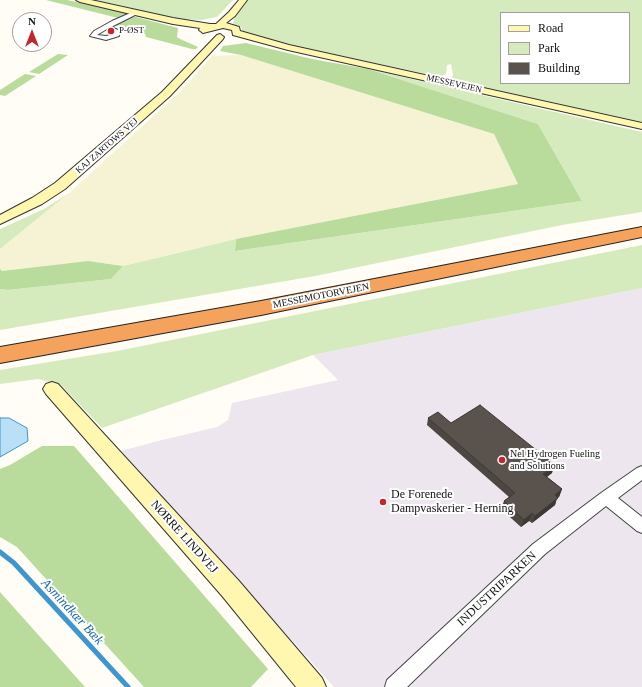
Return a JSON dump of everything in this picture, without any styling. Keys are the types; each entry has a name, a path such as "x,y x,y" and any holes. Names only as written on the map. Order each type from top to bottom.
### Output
{"highway":[{"name":"MESSEMOTORVEJEN","path":"0,342 253,296 642,221"},
{"name":"MESSEMOTORVEJEN","path":"0,355 261,308 642,232"}],"street":[{"path":"80,0 206,28 219,25 236,28 228,35"},
{"path":"219,25 232,14 243,0"},
{"path":"106,27 135,12"},
{"path":"229,26 232,14"},
{"path":"206,28 202,34 210,37"},
{"name":"MESSEVEJEN","path":"210,37 228,35 266,42 642,126"},
{"name":"KAJ ZARTOWS VEJ","path":"0,220 38,201 54,190 99,148 166,94 188,72 202,55 228,35"},
{"name":"KAJ ZARTOWS VEJ","path":"202,55 210,37"},
{"name":"NØRRE LINDVEJ","path":"52,389 231,589 313,687"},
{"name":"INDUSTRIPARKEN","path":"394,687 539,549 606,497 642,472"},
{"path":"606,497 642,526"}],"shaded area":[{"path":"241,55 494,134 518,184 236,239 123,266 88,261 2,271 0,269 0,249 69,193 180,92 212,56"},
{"path":"642,288 642,687 334,687 121,451 217,427 228,420 232,403 338,380 313,355"}],"green space":[{"path":"46,0 67,0 127,13 118,18"},
{"path":"93,0 233,0 217,17 201,20 181,19"},
{"path":"247,0 642,0 642,123 451,80 453,75 451,64 447,65 446,74 440,77 266,40 243,32 241,27 233,24 235,15"},
{"path":"130,17 136,17 178,28 177,37 198,47 196,49 192,49 146,37 145,34 116,26"},
{"path":"246,43 312,59 368,69 538,124 582,201 235,251 236,239 518,184 494,134 241,55 220,51 223,46"},
{"path":"58,54 68,55 39,74 29,72"},
{"path":"368,69 642,132 642,212 562,225 315,276 0,330 0,289 8,290 111,279 123,266 236,239 235,251 582,201 538,124"},
{"path":"25,74 36,76 5,96 0,95 0,90"},
{"path":"69,193 0,249 0,229 44,209"},
{"path":"642,245 642,288 313,355 102,428 61,385 38,379 0,384 0,370 117,351"},
{"path":"88,261 123,266 111,279 8,290 0,289 0,269 2,271"},
{"path":"42,446 74,446 268,669 251,687 144,687 17,547 0,537 0,469 10,465"},
{"path":"0,592 85,687 0,687"}],"water":[{"path":"0,418 9,418 27,428 28,441 0,457"}],"building":[{"name":"Nel Hydrogen Fueling and Solutions","path":"480,405 555,465 543,474 562,489 555,495 558,498 535,516 532,513 524,520 504,501 515,493 428,418 438,412 451,423"}],"waterway":[{"name":"Asmindkær Bæk","path":"0,552 14,563 128,687"}],"place":[{"name":"P-ØST","path":"111,31"},
{"name":"Nel Hydrogen Fueling and Solutions","path":"502,460"},
{"name":"De Forenede Dampvaskerier - Herning","path":"383,502"}]}
